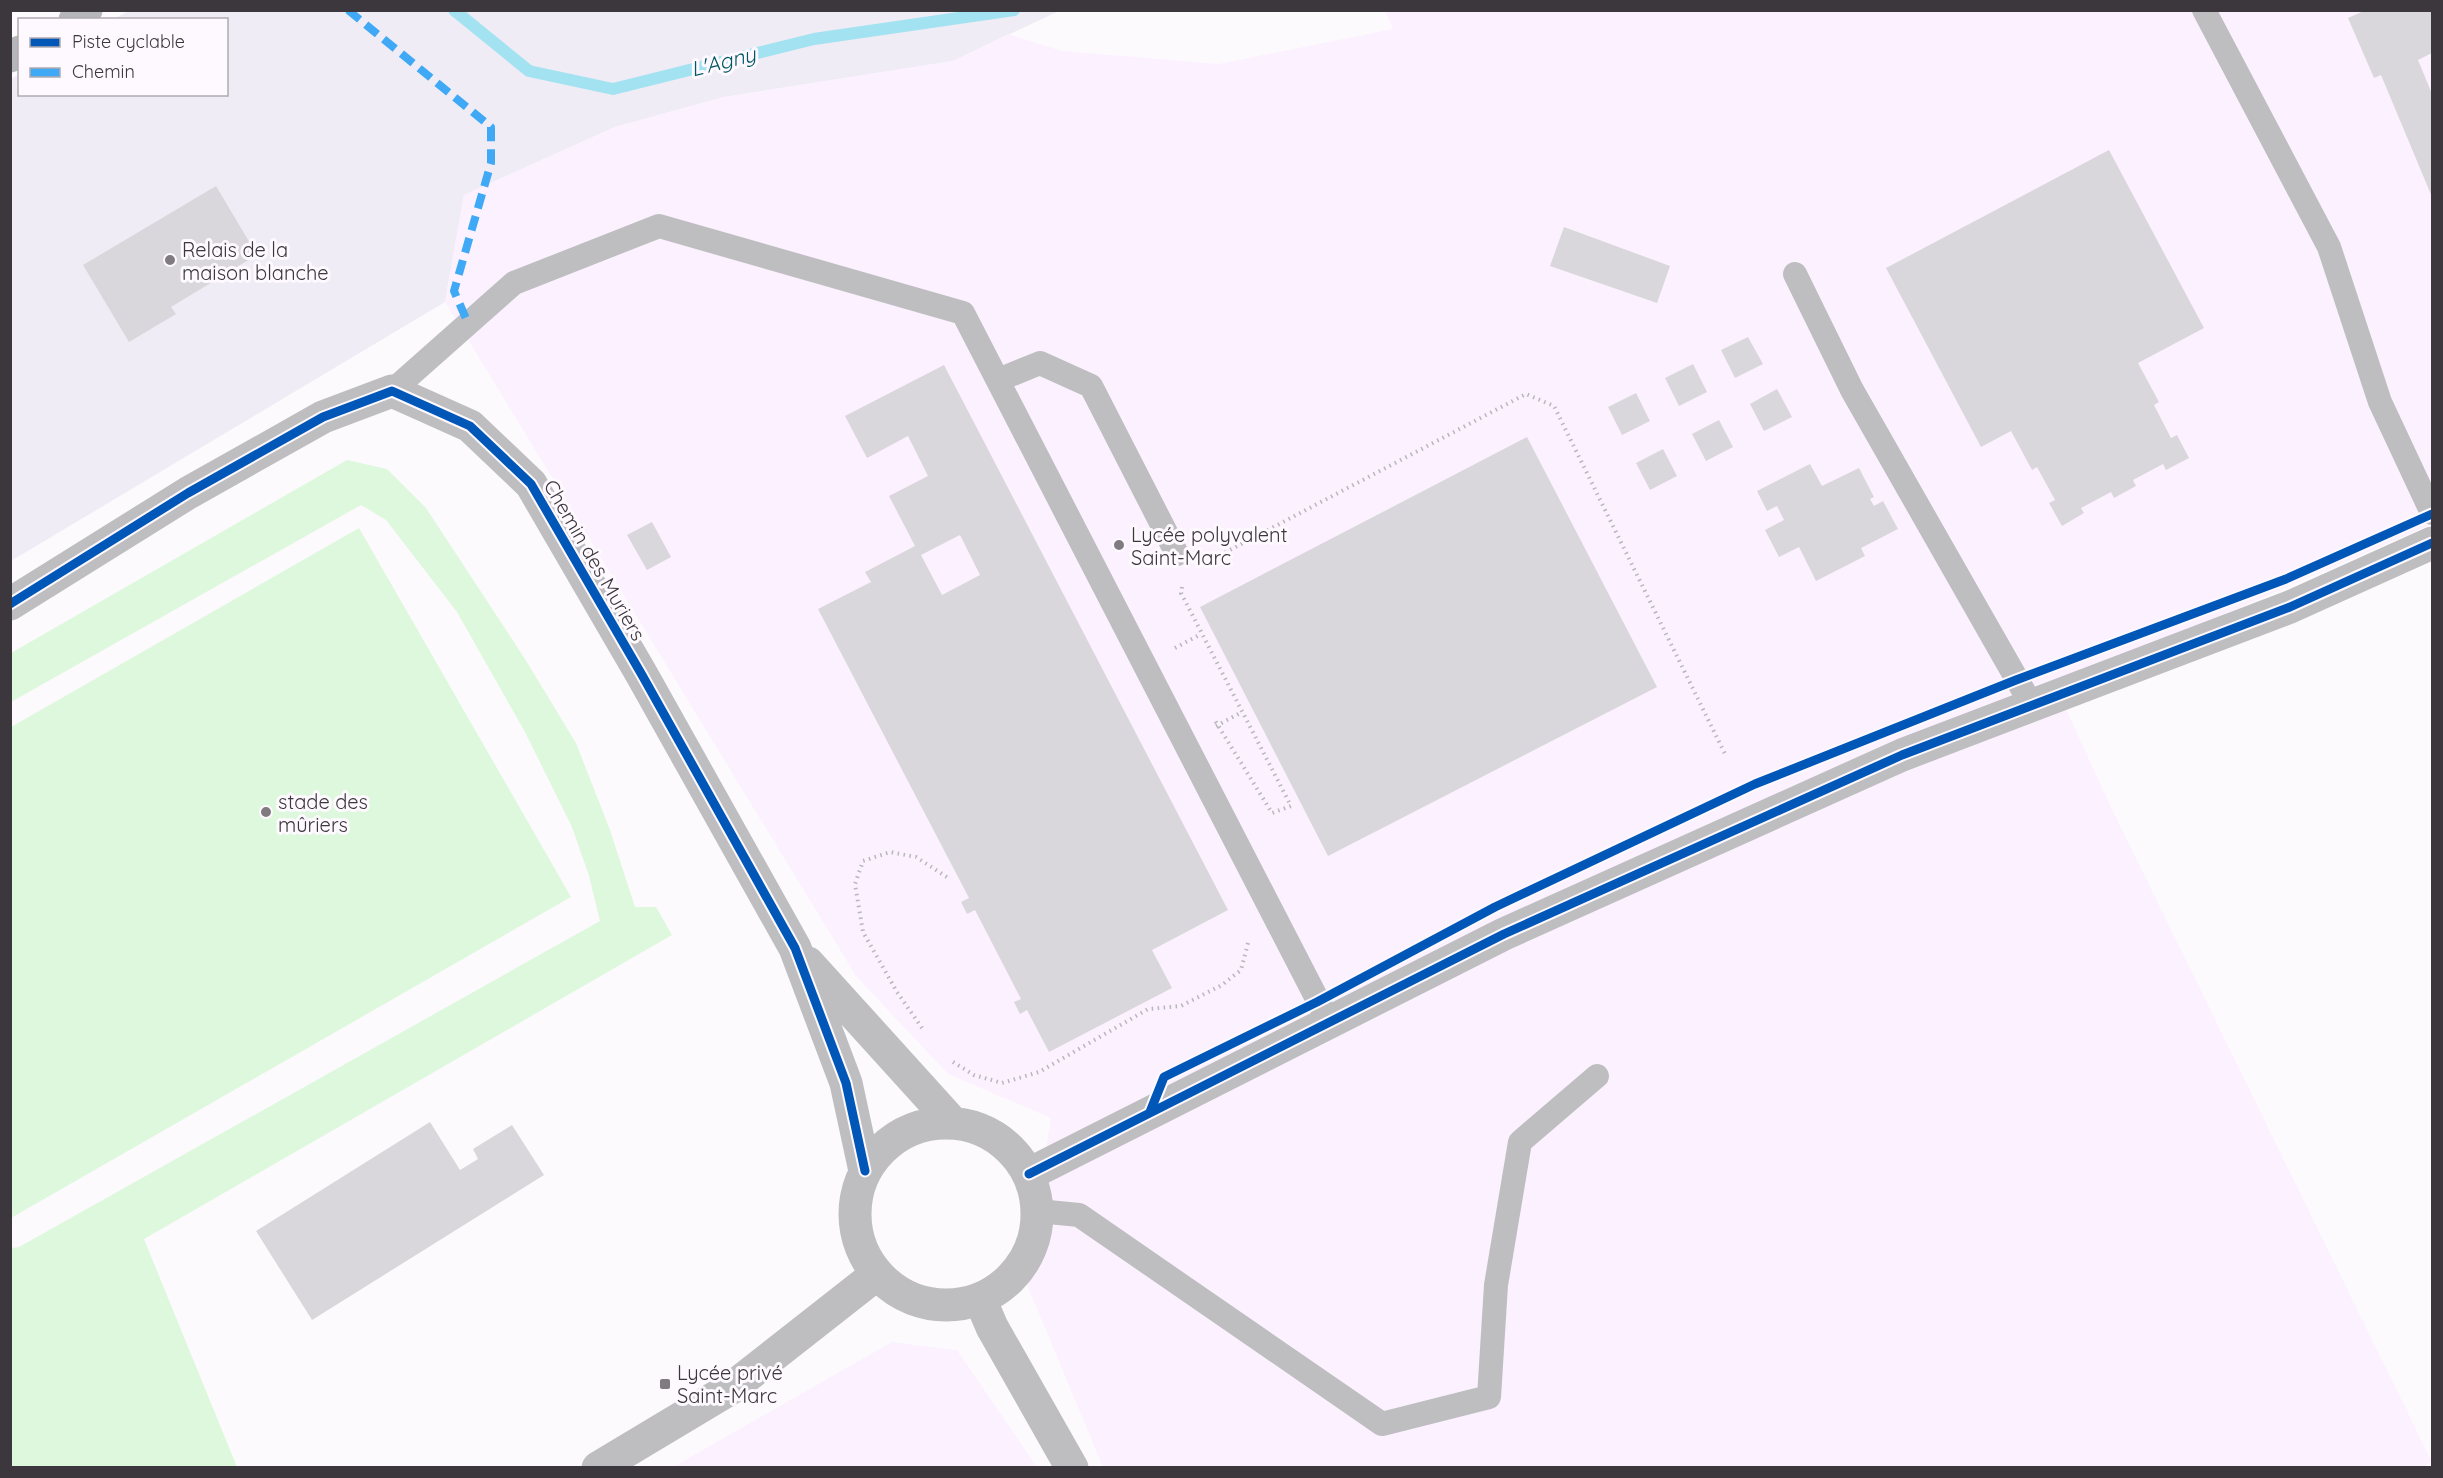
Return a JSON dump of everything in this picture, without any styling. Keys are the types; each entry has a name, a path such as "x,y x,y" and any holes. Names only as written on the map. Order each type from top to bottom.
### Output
{"street":[{"path":"10,604 188,493 322,417 392,391"},
{"name":"Chemin des Muriers","path":"392,391 471,426 531,484 642,675 795,948 846,1083 865,1171"},
{"path":"1029,1174 1504,934 1902,755 2290,607 2433,543"},
{"name":"Chemin des Muriers","path":"795,948 952,1122"},
{"path":"952,1122 983,1130 1010,1148 1029,1174 1038,1211 1032,1248 1011,1280 980,1299 952,1306 925,1303 899,1293 877,1274 860,1242 855,1206 865,1171 887,1144 917,1127 952,1122"},
{"path":"598,1467 733,1387 877,1274"},
{"path":"980,1299 992,1328 1072,1467"}],"lane":[{"path":"2204,10 2329,247 2380,402 2433,513"},
{"path":"392,391 514,283 658,226 963,313 1329,1022"},
{"path":"1795,274 1852,390 2031,704"},
{"path":"998,380 1040,363 1091,386 1177,554"},
{"path":"1038,1211 1079,1215 1382,1424 1489,1397 1496,1285 1520,1142 1597,1076"}],"path":[{"path":"1208,561 1526,394 1554,406 1726,756"},
{"path":"1184,582 1181,593 1291,806 1272,813 1212,716"},
{"path":"1144,664 1201,634"},
{"path":"928,1036 897,992 862,932 855,884 863,861 890,852 916,857 950,879"},
{"path":"945,1057 974,1075 1002,1083 1039,1072 1148,1009 1181,1006 1222,985 1241,970 1249,940"}],"shaded area":[{"path":"1384,10 2432,11 2432,524 2056,687 2109,803 2432,1462 2421,1468 1103,1467 1025,1280 1051,1118 948,1074 856,976 445,302 464,195 615,127 724,97 953,61 1008,34 1062,51 1219,64 1393,29","holes":["1724,805 1547,884 1616,850"]},
{"path":"129,11 1059,11 953,61 724,97 615,127 464,195 445,302 11,561 10,80 18,75 18,96 228,96 228,18 115,18"},
{"path":"892,1342 957,1350 1037,1467 673,1467"}],"green space":[{"path":"347,460 387,469 426,508 525,659 576,743 610,830 635,907 656,907 672,935 144,1239 237,1467 11,1467 11,1248 19,1247 600,921 589,876 572,827 525,732 457,612 386,520 361,505 11,702 11,653"},
{"name":"stade des mûriers","path":"359,528 571,897 11,1218 11,727"}],"building":[{"path":"2366,10 2432,10 2432,53 2418,60 2432,94 2432,197 2381,75 2374,78 2348,18"},
{"path":"2109,150 2204,328 2138,363 2159,402 2154,405 2171,438 2177,435 2189,458 2166,470 2163,464 2133,480 2136,486 2114,498 2111,492 2081,508 2084,513 2062,526 2049,503 2055,500 2037,467 2032,470 2011,431 1981,447 1886,268"},
{"name":"Relais de la maison blanche","path":"216,186 257,255 171,307 176,314 129,342 83,265"},
{"path":"1564,227 1670,266 1657,303 1550,266"},
{"path":"1748,337 1763,364 1735,378 1721,350"},
{"path":"1693,364 1707,392 1679,406 1665,378"},
{"path":"944,365 1228,910 1152,950 1172,988 1049,1052 1027,1010 1020,1014 1014,1002 1021,999 975,910 967,914 961,902 969,898 818,609 871,582 865,572 915,546 889,496 928,476 908,436 867,458 845,416","holes":["960,535 980,575 942,595 921,555"]},
{"path":"1777,389 1792,417 1764,431 1750,404"},
{"path":"1636,393 1650,421 1622,435 1608,407"},
{"path":"1719,420 1733,447 1706,461 1692,434"},
{"path":"1527,437 1657,687 1328,856 1200,607"},
{"path":"1663,449 1677,476 1650,490 1636,463"},
{"path":"1810,464 1822,486 1859,468 1874,497 1870,499 1874,506 1883,501 1898,529 1861,548 1865,556 1816,581 1799,547 1779,557 1765,530 1784,520 1777,506 1767,511 1757,491"},
{"path":"652,522 671,557 647,570 627,535"},
{"path":"430,1122 460,1170 478,1159 473,1149 512,1125 544,1175 312,1320 256,1231"}],"waterway":[{"name":"L'Agny","path":"454,10 529,71 613,89 814,39 1014,10"}],"marked path":[{"path":"348,10 491,127 491,163 454,291 468,323"}],"cycle path":[{"path":"10,604 188,493 323,417 392,391 470,426 531,484 642,675 795,948 846,1083 865,1171"},
{"path":"1150,1112 1164,1077 1317,1002 1495,907 1755,784 2016,680 2286,579 2432,514"},
{"path":"1029,1174 1504,934 1902,755 2290,607 2432,543"}],"place":[{"name":"Relais de la maison blanche","path":"170,260"},
{"name":"Lycée polyvalent Saint-Marc","path":"1119,545"},
{"name":"stade des mûriers","path":"266,812"},
{"name":"Lycée privé Saint-Marc","path":"665,1384"}]}
